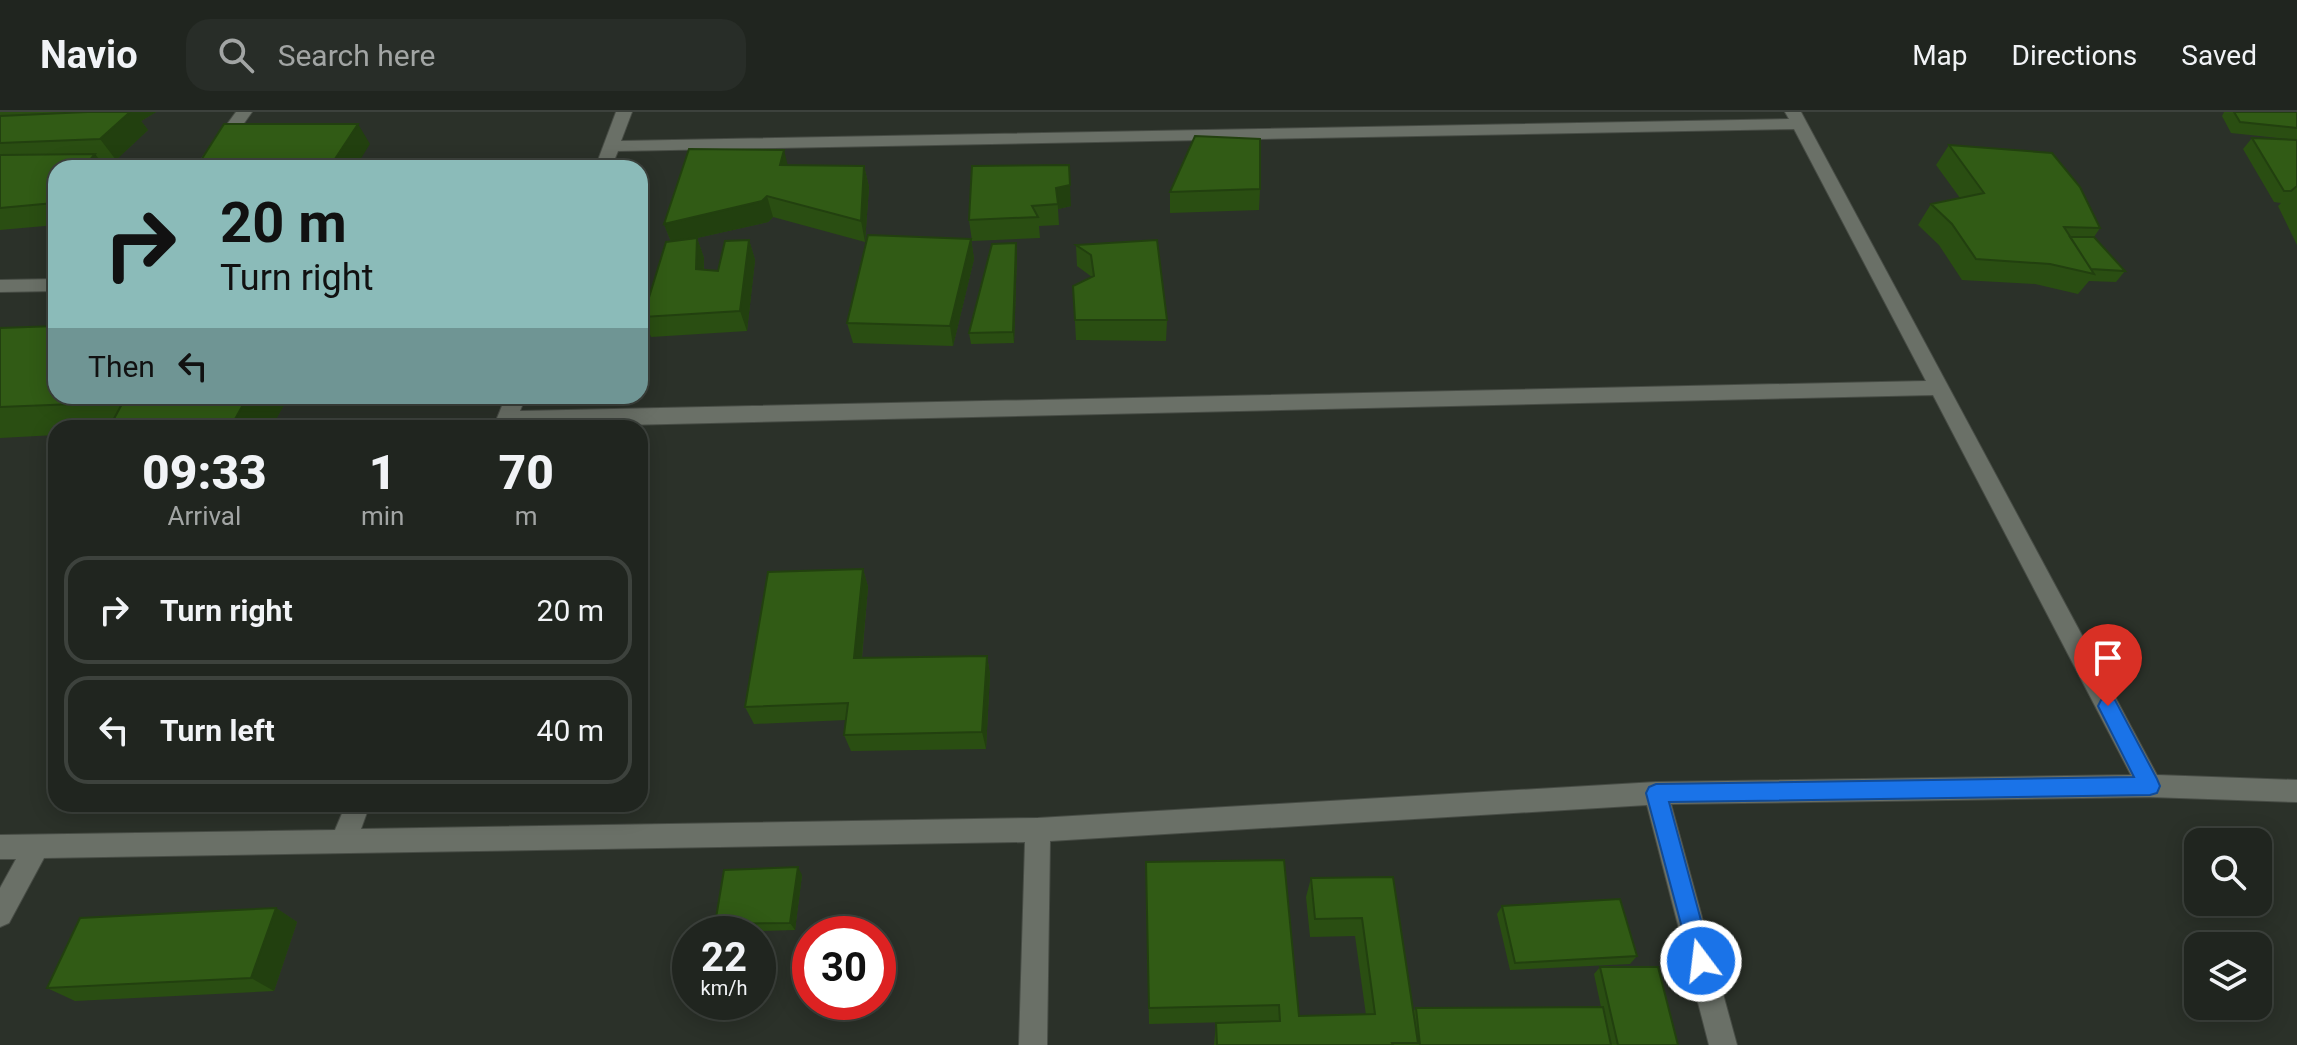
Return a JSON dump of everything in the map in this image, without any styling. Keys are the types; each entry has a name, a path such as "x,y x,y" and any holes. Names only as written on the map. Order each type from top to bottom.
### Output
{"street":[{"path":"209,160 244,112"},
{"path":"606,160 624,112"},
{"path":"611,146 1796,118 2150,786"},
{"path":"0,286 48,285"},
{"path":"648,420 1940,388"},
{"path":"0,847 1038,830 1656,793 2150,786 2297,791"},
{"path":"1656,793 1723,1045"},
{"path":"344,840 355,812"},
{"path":"1033,1045 1038,830"},
{"path":"0,914 37,846"}],"building":[{"path":"130,112 100,139 0,143 0,116"},
{"path":"2234,112 2297,112 2297,128 2240,122"},
{"path":"224,124 358,124 334,160 201,160"},
{"path":"1195,136 1260,139 1260,189 1170,192"},
{"path":"2252,138 2297,140 2297,186 2291,191 2284,191"},
{"path":"1949,145 2052,153 2080,187 2100,228 2064,227 2094,274 2050,264 1976,259 1952,224 1931,204 1984,193"},
{"path":"689,149 784,150 780,165 864,166 861,221 767,196 762,201 664,224"},
{"path":"95,154 90,160 48,160 48,204 0,208 0,155"},
{"path":"1069,165 1070,185 1056,188 1058,204 1032,206 1038,217 969,220 972,166"},
{"path":"868,235 971,239 950,326 847,323"},
{"path":"2070,237 2094,237 2125,271 2091,269"},
{"path":"697,238 696,269 718,271 725,241 749,240 740,311 648,317 648,301 666,242"},
{"path":"1157,240 1167,320 1075,320 1073,286 1094,276 1091,255 1076,245"},
{"path":"1016,243 1013,332 969,333 992,244"},
{"path":"48,326 48,404 74,404 0,407 0,328"},
{"path":"122,404 244,404 234,420 113,420"},
{"path":"863,569 854,658 987,656 982,732 844,735 848,703 745,707 768,572"},
{"path":"1284,860 1299,1016 1375,1014 1362,918 1315,919 1311,878 1393,877 1418,1043 1217,1045 1216,1023 1280,1021 1279,1005 1149,1008 1146,862"},
{"path":"798,867 790,923 776,923 776,916 716,916 724,870"},
{"path":"1620,899 1637,956 1515,963 1502,906"},
{"path":"276,908 251,978 47,988 80,918"},
{"path":"1600,967 1658,967 1678,1045 1618,1045"},
{"path":"1603,1007 1611,1045 1420,1045 1416,1008"}],"route":[{"path":"1701,961 1656,793 2150,786 2108,706"}]}
